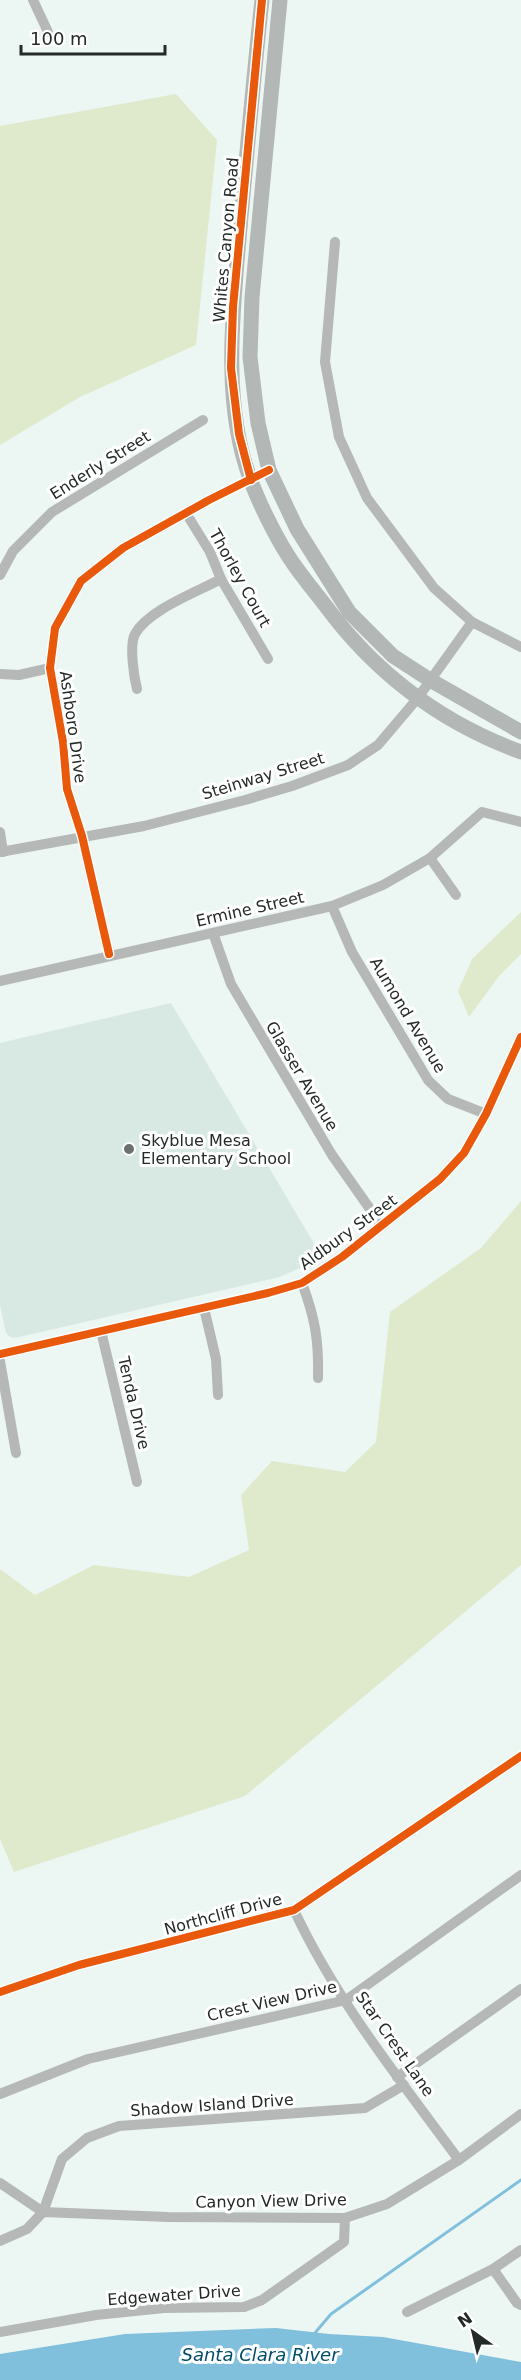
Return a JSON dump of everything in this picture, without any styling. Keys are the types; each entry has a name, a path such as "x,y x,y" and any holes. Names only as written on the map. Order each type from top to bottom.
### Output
{"main road":[{"name":"Whites Canyon Road","path":"262,0 233,308 231,358 239,434 251,480 286,554 342,629 417,699 497,743 521,752"},
{"name":"Whites Canyon Road","path":"280,0 252,297 250,357 258,423 269,470 297,529 349,612 393,656 521,732"}],"street":[{"path":"33,0 48,32"},
{"path":"335,242 325,362 339,437 367,498 434,588 472,622 521,647"},
{"name":"Enderly Street","path":"0,575 13,551 52,512 203,420"},
{"name":"Ashboro Drive","path":"109,954 81,836 67,789 63,742 50,668 55,628 81,581 123,548 269,470"},
{"name":"Thorley Court","path":"186,513 210,552 221,579 268,659"},
{"path":"137,689 133,670 134,636 146,620 221,579"},
{"name":"Steinway Street","path":"2,852 144,826 292,786 348,765 378,745 417,699 472,622"},
{"path":"0,674 19,675 50,668"},
{"name":"Ermine Street","path":"0,981 109,954 332,906 382,885 430,858 482,812 521,822"},
{"path":"0,832 2,852"},
{"path":"430,858 456,895"},
{"name":"Aumond Avenue","path":"332,906 352,952 428,1080 448,1099 486,1114"},
{"name":"Glasser Avenue","path":"213,933 231,984 332,1155 382,1226"},
{"name":"Aldbury Street","path":"0,1354 268,1293 302,1282 342,1257 382,1226 440,1179 464,1153 486,1114 521,1037"},
{"path":"302,1282 315,1320 319,1351 318,1378"},
{"path":"204,1308 216,1359 218,1395"},
{"name":"Tenda Drive","path":"101,1330 137,1482"},
{"path":"0,1361 16,1453"},
{"name":"Northcliff Drive","path":"0,1992 79,1965 294,1910 521,1756"},
{"name":"Crest View Drive","path":"0,2094 87,2059 346,2000 521,1875"},
{"name":"Star Crest Lane","path":"294,1910 315,1954 401,2081 459,2160"},
{"name":"Shadow Island Drive","path":"44,2212 62,2159 87,2138 119,2126 365,2108 521,1989"},
{"name":"Canyon View Drive","path":"44,2212 168,2217 345,2217 387,2204 459,2160 521,2114"},
{"path":"0,2183 44,2212 27,2229 0,2241"},
{"name":"Edgewater Drive","path":"0,2332 85,2317 164,2308 244,2307 262,2300 344,2242 345,2217"},
{"path":"407,2312 493,2269 521,2250"},
{"path":"493,2269 521,2305"}],"shaded area":[{"name":"Skyblue Mesa Elementary School","path":"171,1003 321,1255 315,1261 280,1277 15,1338 10,1337 6,1333 0,1305 0,1043"}],"green space":[{"path":"176,94 217,140 196,345 80,397 0,445 0,126"},
{"path":"521,912 521,954 499,976 469,1017 458,991 472,959"},
{"path":"521,1201 521,1565 245,1796 14,1872 0,1839 0,1569 35,1595 94,1565 189,1577 249,1550 241,1495 272,1461 345,1472 376,1442 390,1312 481,1248"}],"water":[{"name":"Santa Clara River","path":"276,2328 383,2337 521,2362 521,2380 0,2380 0,2354 125,2334"}],"waterway":[{"path":"314,2334 331,2314 521,2180"}],"cycle path":[{"path":"251,480 239,434 231,368 233,307 262,0"},
{"path":"109,954 82,836 67,789 63,742 50,668 55,628 81,581 123,548 209,500 269,470"},
{"path":"0,1354 268,1293 302,1283 342,1257 440,1179 464,1153 486,1114 521,1037"},
{"path":"0,1992 79,1965 294,1910 521,1756"}],"place":[{"name":"Skyblue Mesa Elementary School","path":"129,1149"}]}
